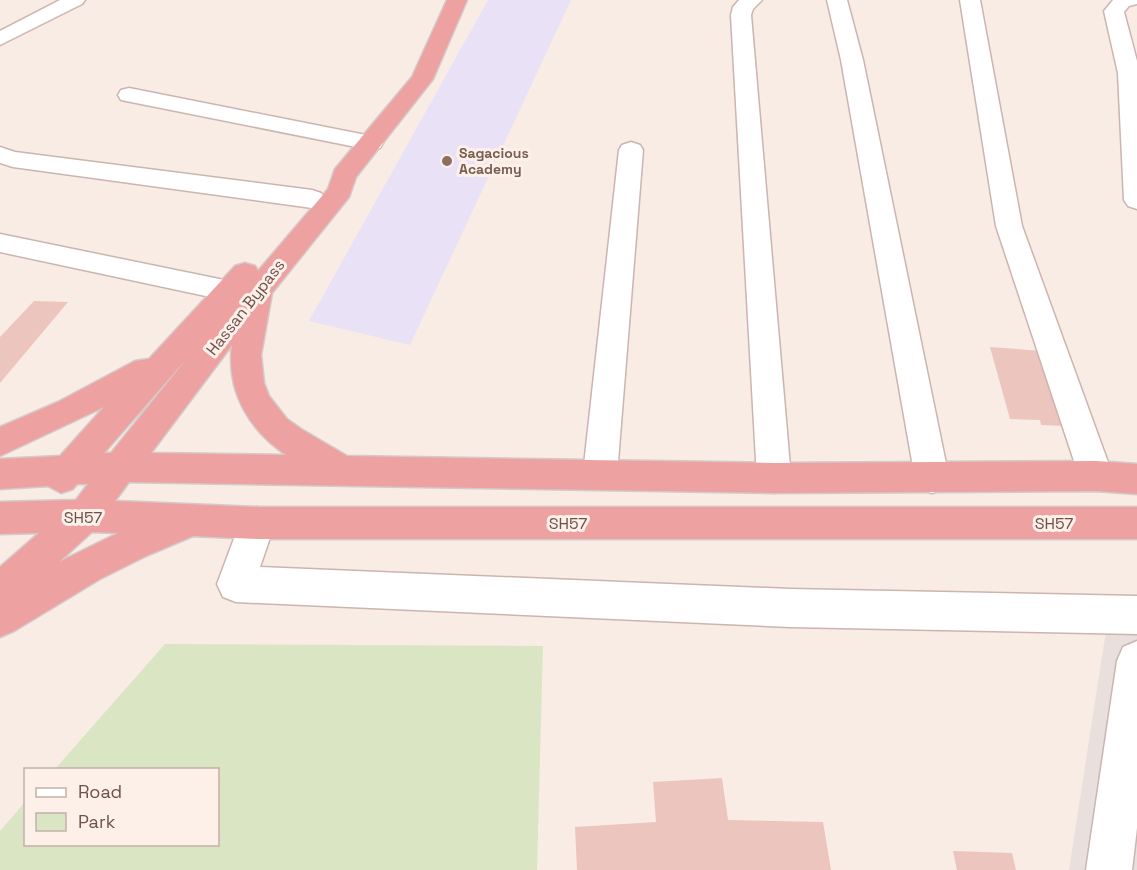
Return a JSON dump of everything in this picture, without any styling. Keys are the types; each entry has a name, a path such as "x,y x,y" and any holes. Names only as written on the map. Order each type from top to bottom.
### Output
{"highway":[{"name":"Hassan Bypass","path":"0,591 85,516 120,467 260,287 340,191 344,175 422,78 457,0"},
{"path":"7,524 68,470 312,199 344,175"},
{"path":"260,287 246,362 249,390 258,410 275,429 297,446 343,470"},
{"path":"0,442 78,407 167,360"},
{"path":"0,474 120,467 785,478 1096,476 1137,479"},
{"path":"785,478 803,523"},
{"name":"SH57","path":"7,524 85,516 257,523 1137,523"},
{"path":"0,618 95,562 148,536 193,520"}],"street":[{"path":"0,39 75,0"},
{"path":"752,0 743,8 741,15 785,478"},
{"path":"837,0 852,60 932,478"},
{"path":"970,0 1009,226 1096,476"},
{"path":"1130,0 1122,2 1114,11 1129,73 1137,200"},
{"path":"129,95 372,143"},
{"path":"600,474 631,150"},
{"path":"4,162 312,199"},
{"path":"0,243 229,291"},
{"path":"257,523 236,584 790,608 1137,615"},
{"path":"1109,870 1137,661"}],"shaded area":[{"name":"Sagacious Academy","path":"488,0 571,0 410,345 309,321"},
{"path":"1137,617 1137,870 1069,870 1108,618"}],"green space":[{"path":"165,644 543,646 537,870 0,870 0,831 24,803 24,846 219,846 219,768 56,768"}],"building":[{"path":"34,301 68,302 0,383 0,337"},
{"path":"990,347 1043,351 1066,426 1041,425 1040,420 1010,419"},
{"path":"722,778 728,820 823,822 831,870 577,870 575,827 656,822 653,782"},
{"path":"953,851 1012,853 1016,870 957,870"}],"place":[{"name":"Sagacious Academy","path":"447,161"}]}
